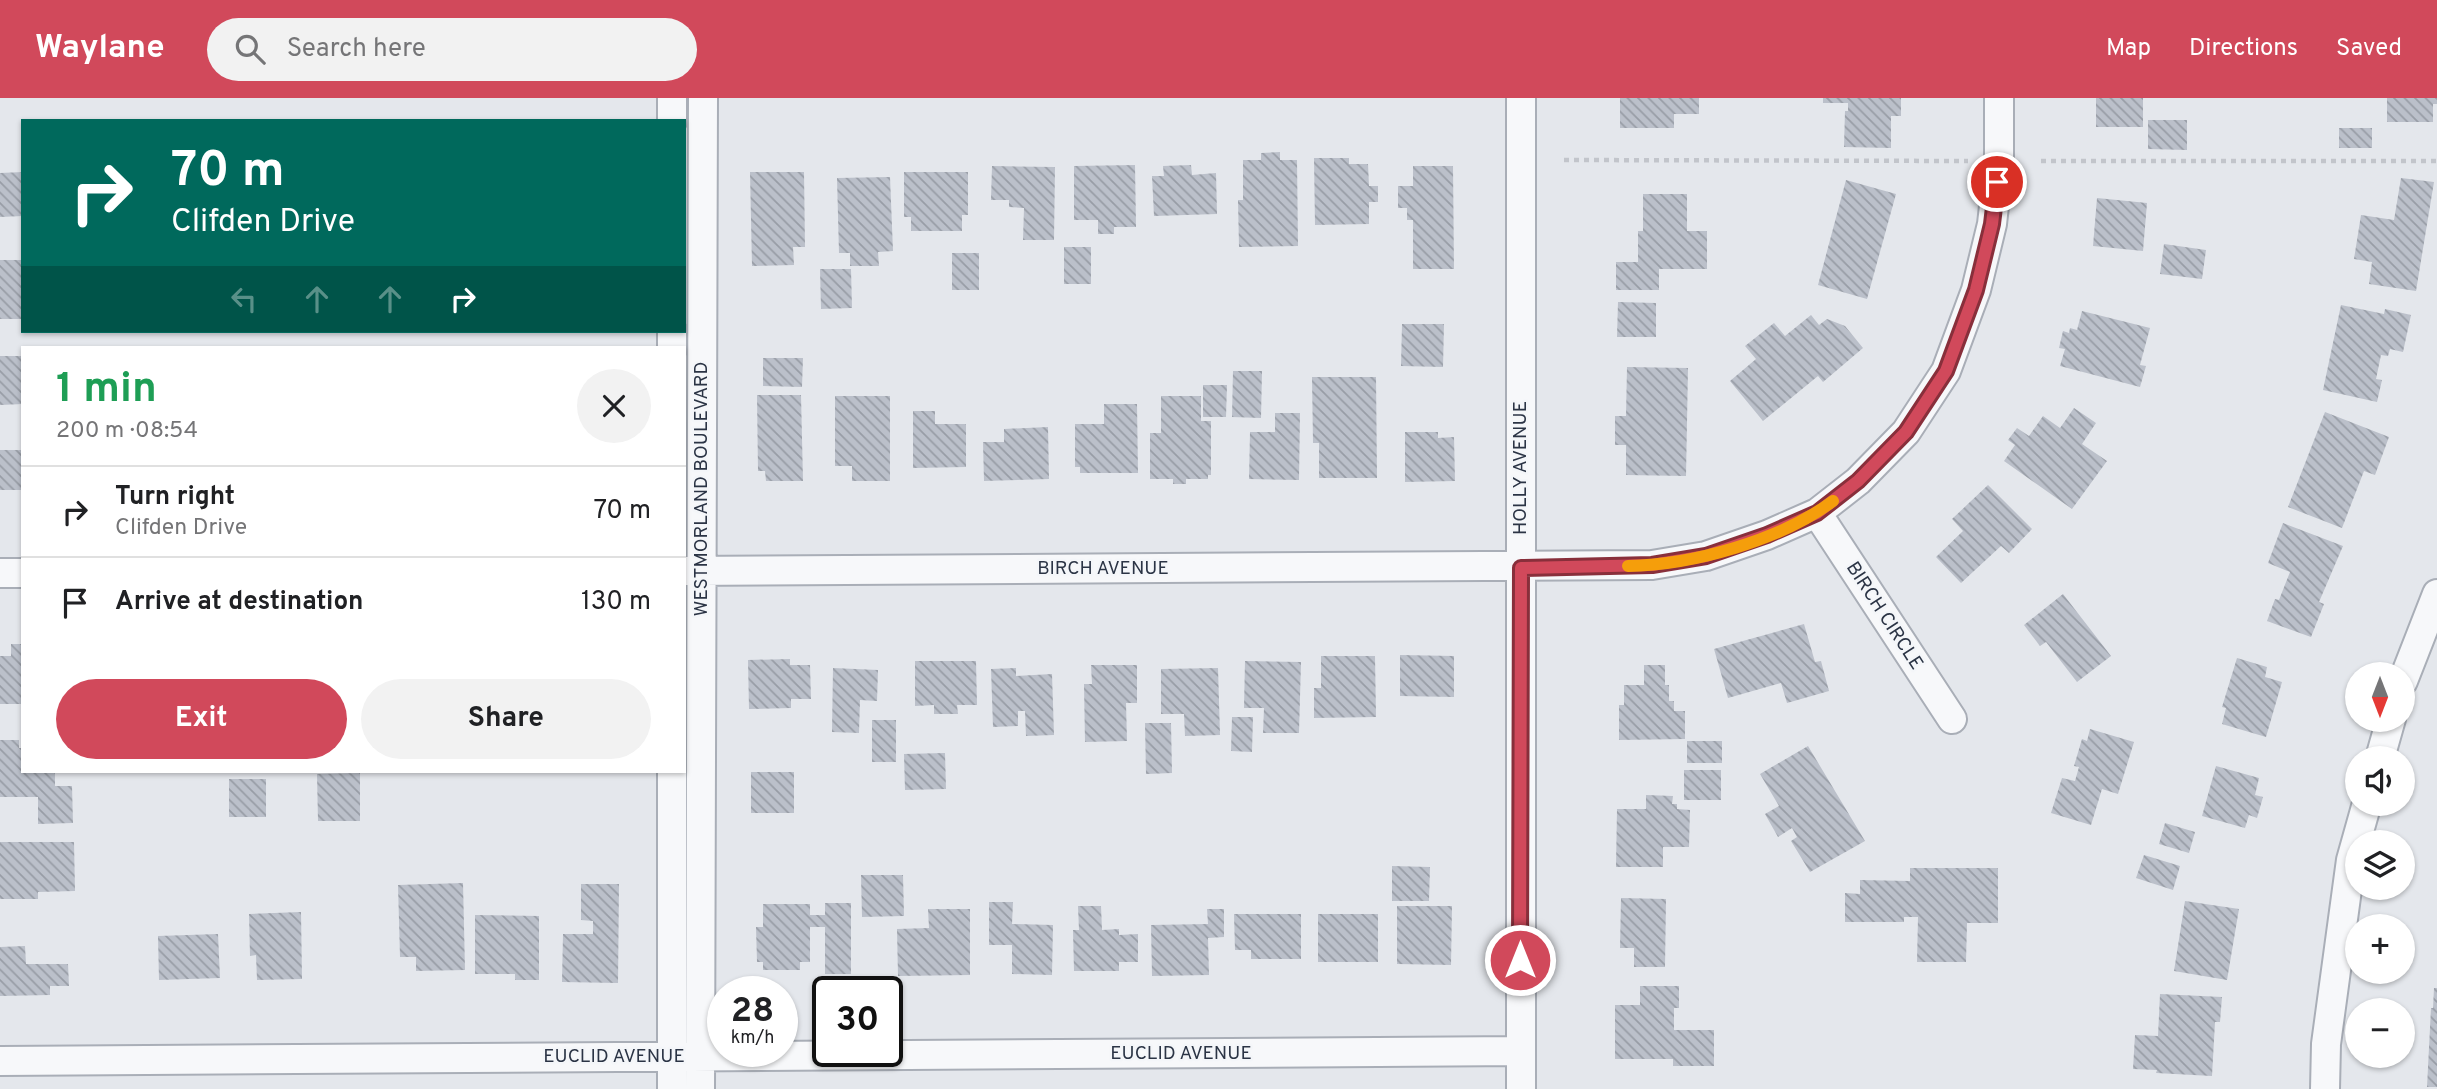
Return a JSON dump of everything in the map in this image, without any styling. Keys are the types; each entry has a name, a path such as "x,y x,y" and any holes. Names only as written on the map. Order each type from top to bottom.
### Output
{"street":[{"path":"672,98 672,119"},
{"name":"WESTMORLAND BOULEVARD","path":"701,1089 693,571 703,98"},
{"name":"HOLLY AVENUE","path":"1521,98 1521,1089"},
{"name":"BIRCH AVENUE","path":"693,571 1521,568 1652,565 1706,556 1767,535 1817,513 1858,481 1906,432 1946,371 1976,290 1992,224 1999,161 1999,98"},
{"name":"BIRCH CIRCLE","path":"1817,513 1952,719"},
{"path":"0,573 21,573"},
{"path":"2410,662 2437,594"},
{"path":"672,773 672,1089"},
{"path":"2325,1089 2326,1044 2351,860 2363,816"},
{"name":"EUCLID AVENUE","path":"0,1061 1521,1051"}],"path":[{"path":"1564,160 1969,161"},
{"path":"2041,161 2437,161"}],"building":[{"path":"1620,98 1699,98 1699,114 1674,114 1674,128 1620,128"},
{"path":"1823,98 1901,98 1901,116 1891,116 1891,148 1844,147 1845,111 1848,111 1848,103 1823,103"},
{"path":"2096,98 2143,98 2143,127 2096,127"},
{"path":"2387,98 2437,98 2437,104 2433,104 2433,122 2387,122"},
{"path":"2148,120 2187,120 2187,150 2148,149"},
{"path":"2339,128 2372,128 2372,148 2339,148"},
{"path":"1280,152 1280,160 1297,160 1298,246 1239,247 1238,200 1243,200 1243,160 1261,160 1261,153"},
{"path":"1314,158 1349,158 1349,164 1368,164 1369,186 1378,186 1378,202 1369,202 1369,224 1315,225"},
{"path":"1135,165 1136,227 1114,227 1114,234 1098,234 1098,220 1074,220 1074,166"},
{"path":"1191,165 1192,175 1216,173 1217,214 1154,216 1152,176 1164,176 1163,166"},
{"path":"992,166 1055,167 1054,240 1023,240 1024,208 1009,207 1009,200 991,200"},
{"path":"1413,166 1453,166 1454,269 1413,269 1413,220 1407,220 1407,208 1398,208 1398,186 1413,186"},
{"path":"21,172 21,216 0,217 0,173"},
{"path":"750,172 804,172 805,247 793,247 794,265 752,266"},
{"path":"904,172 968,172 968,215 962,215 962,231 911,231 911,217 904,217"},
{"path":"890,177 893,251 878,252 879,266 850,266 850,253 839,253 837,178"},
{"path":"2401,178 2434,182 2416,291 2369,284 2372,262 2354,259 2361,215 2394,220"},
{"path":"1846,180 1896,194 1867,299 1818,285"},
{"path":"1643,194 1687,194 1687,231 1707,231 1707,269 1659,269 1659,290 1616,290 1616,262 1638,262 1638,231 1643,231"},
{"path":"2097,198 2147,203 2143,251 2093,246"},
{"path":"2164,244 2206,250 2202,279 2160,274"},
{"path":"1064,247 1091,247 1091,284 1064,284"},
{"path":"952,253 979,253 979,290 952,290"},
{"path":"0,260 21,260 21,319 0,319"},
{"path":"820,269 851,269 852,308 821,309"},
{"path":"1618,302 1656,303 1656,337 1617,337"},
{"path":"2341,305 2384,314 2385,309 2411,315 2403,352 2390,349 2388,356 2381,355 2376,379 2382,380 2377,402 2323,390"},
{"path":"2082,311 2150,328 2140,365 2146,366 2140,387 2060,366 2065,349 2059,348 2063,331 2069,333 2070,328 2077,330"},
{"path":"1811,315 1819,325 1827,319 1845,326 1863,348 1823,382 1818,376 1763,421 1730,381 1756,359 1745,346 1774,323 1785,336"},
{"path":"1402,324 1444,324 1443,367 1401,366"},
{"path":"0,356 21,356 21,404 0,405"},
{"path":"763,358 803,358 802,387 763,386"},
{"path":"1627,367 1688,368 1686,476 1626,475 1626,445 1615,445 1615,416 1626,416"},
{"path":"1233,371 1262,371 1261,418 1232,417"},
{"path":"1312,377 1376,377 1377,478 1319,478 1319,443 1313,443"},
{"path":"1203,385 1227,385 1226,417 1203,417"},
{"path":"757,395 801,395 803,481 766,481 765,471 758,471"},
{"path":"835,396 890,396 890,481 852,481 852,466 835,466"},
{"path":"1161,396 1201,396 1201,421 1211,421 1211,475 1208,475 1208,479 1186,479 1186,484 1173,484 1173,479 1150,479 1150,433 1161,433"},
{"path":"1104,404 1137,404 1138,473 1080,473 1080,467 1075,467 1075,424 1104,424"},
{"path":"2074,408 2096,423 2082,444 2107,461 2072,509 2004,461 2015,445 2008,440 2017,428 2029,436 2043,416 2060,428"},
{"path":"913,411 935,411 935,424 966,424 966,467 913,468"},
{"path":"2325,412 2389,437 2375,475 2364,471 2342,528 2288,507"},
{"path":"1275,413 1300,413 1299,480 1249,479 1250,432 1275,432"},
{"path":"1048,427 1049,479 984,481 983,442 1004,442 1004,429"},
{"path":"1405,432 1438,432 1438,438 1454,437 1455,481 1405,482"},
{"path":"0,450 21,450 21,490 0,490"},
{"path":"1988,485 2032,529 2009,553 2001,546 1961,583 1936,557 1963,531 1952,519"},
{"path":"2283,523 2343,546 2319,602 2324,604 2311,637 2267,621 2275,599 2279,600 2290,572 2268,563"},
{"path":"2063,594 2111,656 2077,682 2046,642 2040,646 2024,625"},
{"path":"1804,624 1815,662 1821,661 1829,691 1787,703 1781,683 1728,698 1714,649"},
{"path":"11,644 21,644 21,704 0,704 0,656 11,656"},
{"path":"1400,655 1454,656 1454,697 1400,696"},
{"path":"1321,656 1375,656 1376,717 1314,718 1314,688 1321,688"},
{"path":"2237,658 2267,667 2265,677 2282,682 2266,737 2222,724 2226,708 2222,707"},
{"path":"790,659 790,665 810,665 811,699 791,699 791,708 749,709 748,660"},
{"path":"915,661 976,661 977,705 957,705 958,714 934,714 934,705 915,706"},
{"path":"1245,661 1301,662 1299,733 1263,733 1264,708 1244,708"},
{"path":"1091,665 1137,665 1137,703 1126,703 1127,741 1085,742 1084,684 1092,684"},
{"path":"1644,665 1665,665 1665,685 1669,685 1669,701 1674,701 1674,711 1685,711 1685,739 1619,740 1619,705 1624,705 1624,685 1644,685"},
{"path":"833,668 878,670 877,701 860,700 859,733 832,732"},
{"path":"1016,668 1016,676 1052,674 1054,735 1026,736 1025,711 1018,711 1018,726 993,727 991,669"},
{"path":"1218,668 1220,735 1185,736 1184,714 1161,714 1161,669"},
{"path":"1232,717 1253,717 1252,752 1231,751"},
{"path":"872,720 896,720 896,762 872,762"},
{"path":"1145,723 1171,723 1172,773 1146,774"},
{"path":"2090,729 2134,742 2118,794 2102,789 2091,825 2051,813 2062,778 2075,781 2079,767 2074,766 2082,739 2087,741"},
{"path":"0,740 19,740 21,773 55,773 55,786 72,786 73,823 38,824 38,797 0,797"},
{"path":"1687,741 1722,741 1722,763 1687,763"},
{"path":"1808,746 1865,841 1810,872 1791,841 1797,837 1792,828 1778,837 1765,814 1779,806 1760,774"},
{"path":"945,753 946,789 905,790 904,754"},
{"path":"2216,766 2259,778 2255,795 2263,797 2257,818 2249,815 2245,828 2202,816"},
{"path":"1684,770 1721,770 1721,800 1684,800"},
{"path":"751,772 794,772 794,813 751,813"},
{"path":"360,773 360,821 318,821 317,774"},
{"path":"229,779 266,779 266,817 229,817"},
{"path":"1646,795 1673,796 1672,804 1677,804 1677,809 1690,810 1689,847 1663,847 1663,867 1616,867 1617,809 1646,809"},
{"path":"2165,823 2195,832 2189,853 2159,844"},
{"path":"0,842 74,842 75,891 38,892 38,899 0,899"},
{"path":"2144,855 2180,866 2173,890 2136,878"},
{"path":"1392,866 1430,867 1429,901 1392,901"},
{"path":"1910,868 1998,868 1998,923 1967,923 1966,962 1917,962 1918,917 1904,917 1904,922 1845,922 1845,893 1860,894 1860,880 1910,881"},
{"path":"861,875 903,875 904,916 862,917"},
{"path":"463,883 465,970 416,971 416,957 400,957 398,885"},
{"path":"581,884 619,884 618,983 562,982 563,934 593,934 593,921 581,920"},
{"path":"1621,898 1666,899 1665,967 1634,967 1634,948 1620,948"},
{"path":"2185,901 2239,909 2227,980 2174,971"},
{"path":"989,902 1013,902 1012,924 1053,925 1052,975 1012,974 1012,945 989,945"},
{"path":"825,903 851,903 851,974 825,974 825,927 810,927 810,962 800,962 800,970 763,970 763,962 757,962 756,927 763,927 763,904 810,904 810,915 825,915"},
{"path":"1078,906 1101,906 1102,930 1119,929 1119,935 1138,934 1138,962 1119,962 1119,971 1074,971 1073,930 1079,930"},
{"path":"1397,906 1452,906 1451,965 1397,964"},
{"path":"928,909 970,909 970,975 898,976 897,929 929,928"},
{"path":"1207,909 1224,909 1224,937 1208,938 1209,975 1152,976 1151,925 1208,924"},
{"path":"301,912 302,979 257,980 256,955 250,956 249,914"},
{"path":"1234,914 1301,914 1301,959 1251,959 1251,950 1235,950"},
{"path":"1318,914 1378,914 1378,962 1318,962"},
{"path":"475,915 539,916 539,980 515,980 515,974 475,974"},
{"path":"218,934 220,978 159,980 158,936"},
{"path":"25,946 26,964 68,964 69,986 50,986 50,995 0,996 0,947"},
{"path":"1640,986 1679,986 1679,1008 1674,1008 1674,1030 1714,1030 1714,1066 1673,1066 1673,1059 1615,1059 1615,1005 1640,1005"},
{"path":"2434,988 2437,988 2437,1087 2427,1087 2431,1008"},
{"path":"2160,994 2222,997 2220,1022 2215,1022 2212,1076 2133,1069 2135,1035 2158,1036"}],"slow traffic":[{"path":"1628,566 1706,556 1767,535 1817,513 1833,501"}],"route":[{"path":"1520,960 1521,568 1652,565 1706,556 1767,535 1817,513 1858,481 1906,432 1946,371 1976,290 1992,224 1997,182"}]}
